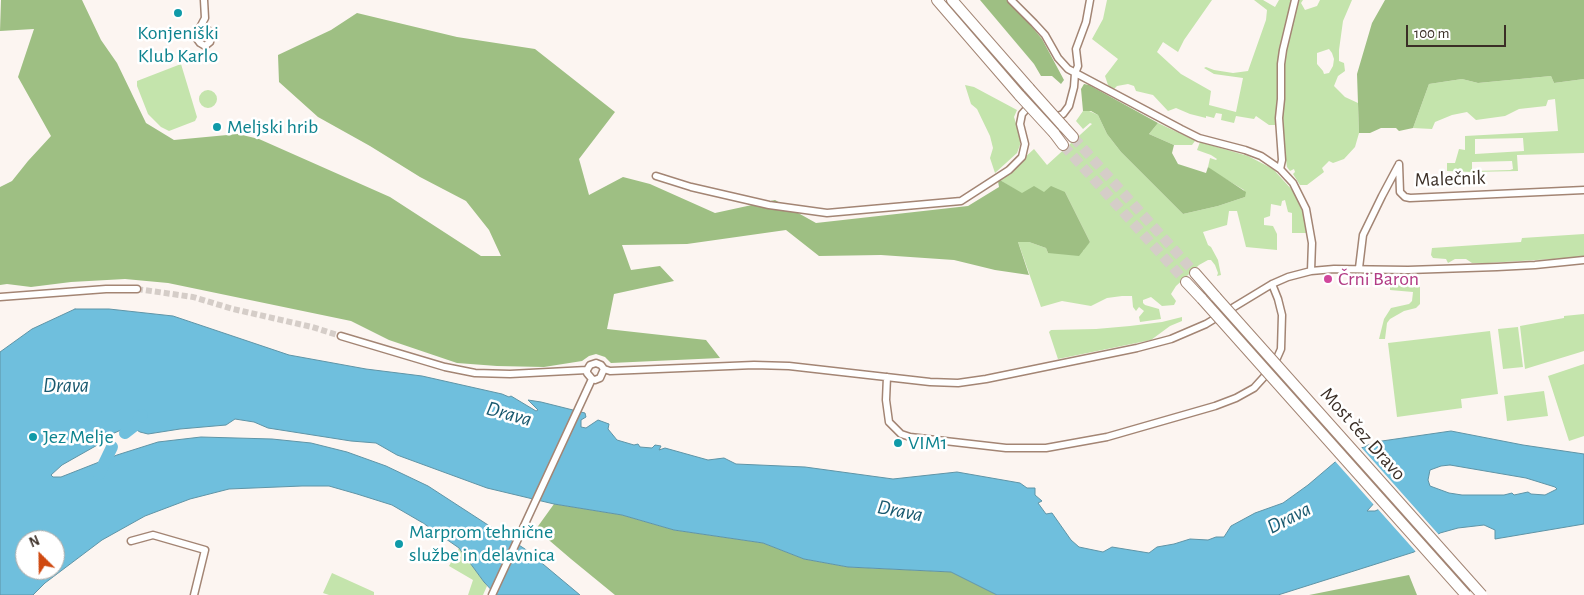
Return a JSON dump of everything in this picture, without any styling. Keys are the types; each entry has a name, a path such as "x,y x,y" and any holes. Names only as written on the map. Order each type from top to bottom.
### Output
{"highway":[{"path":"937,0 1063,144"},
{"path":"952,0 1073,137"},
{"name":"Most čez Dravo","path":"1195,274 1482,595"},
{"name":"Most čez Dravo","path":"1186,282 1466,595"}],"street":[{"path":"202,26 205,18 204,0"},
{"path":"1011,0 1044,35 1058,58 1068,69 1199,138 1261,156 1280,169 1293,183 1306,209 1312,243 1311,271"},
{"path":"656,176 691,187 769,205 827,213 961,201 1009,170 1022,157 1025,144 1020,119 1030,105 1034,102 1039,104 1051,116 1056,117 1062,114 1069,106 1078,66 1076,49 1086,22 1090,0"},
{"path":"1280,169 1282,160 1279,118 1281,64 1295,0"},
{"name":"Malečnik","path":"1359,268 1363,235 1399,164 1400,192 1405,197 1410,198 1584,190"},
{"path":"587,370 590,365 596,363 601,365 604,370 610,371 754,365 825,369 930,382 958,383 986,379 1176,338 1206,324 1272,284 1311,271 1359,268 1408,270 1497,267 1584,260"},
{"path":"887,377 886,400 889,422 902,434 910,437 1006,448 1046,448 1107,437 1215,406 1236,398 1254,388 1273,368 1281,349 1282,314 1272,284"},
{"path":"0,298 106,289 137,290"},
{"path":"342,336 445,367 475,373 510,374 587,370"},
{"path":"587,370 592,379"},
{"path":"592,379 600,378 604,370"},
{"path":"492,595 592,379"},
{"path":"131,541 153,536 205,550 194,595"}],"green space":[{"path":"1,0 82,0 101,40 117,63 146,123 174,140 238,134 259,139 390,197 481,256 501,256 489,230 466,201 420,177 318,117 279,82 278,55 331,30 357,13 457,37 535,49 615,112 579,159 589,195 623,177 650,184 715,213 775,200 816,223 968,206 999,187 998,181 1000,180 1022,193 1034,186 1044,192 1051,186 1065,192 1090,242 1079,256 1048,253 1046,248 1029,242 1018,242 1029,275 995,270 954,260 881,255 819,256 786,230 687,244 622,245 631,270 660,266 674,281 614,294 607,329 706,340 720,358 611,363 605,357 596,354 582,361 544,367 457,363 389,340 351,321 168,283 125,279 71,282 31,287 0,285 0,187 12,181 51,136 18,77 34,29 0,31"},
{"path":"980,0 1010,0 1042,39 1064,80 1061,84 1052,76 1041,76 1034,64"},
{"path":"1107,0 1212,0 1184,40 1178,52 1163,42 1157,52 1181,74 1211,91 1209,105 1236,112 1243,78 1214,74 1204,68 1233,73 1248,71 1266,20 1267,10 1254,0 1263,0 1275,7 1279,0 1292,0 1282,38 1278,69 1277,125 1269,125 1256,116 1254,119 1236,116 1234,123 1221,120 1222,114 1216,113 1214,118 1206,116 1206,118 1176,108 1168,111 1153,95 1136,91 1134,86 1128,84 1117,86 1113,90 1108,85 1105,76 1118,59 1092,39 1103,19"},
{"path":"1298,0 1303,0 1301,3 1305,10 1317,6 1320,0 1352,0 1343,21 1339,50 1339,61 1344,63 1345,71 1338,76 1334,86 1345,97 1358,103 1359,133 1355,147 1344,159 1333,163 1329,161 1322,168 1324,172 1307,185 1300,185 1293,174 1295,172 1294,169 1290,171 1287,167 1281,126 1284,54","holes":["1329,49 1334,59 1333,66 1329,73 1324,74 1317,64 1317,53"]},
{"path":"1385,0 1584,0 1584,79 1554,83 1551,76 1478,83 1462,79 1429,84 1413,128 1399,131 1396,128 1381,128 1370,133 1359,133 1357,74 1372,23"},
{"path":"181,64 197,117 195,121 169,131 161,127 148,114 137,86 137,81"},
{"path":"1551,76 1554,83 1584,79 1584,153 1517,155 1518,171 1472,172 1447,171 1447,163 1455,163 1459,149 1465,150 1465,136 1558,131 1555,99 1548,100 1546,106 1519,109 1505,116 1476,120 1467,112 1452,115 1435,122 1432,129 1413,128 1429,84 1462,79 1478,83","holes":["1523,138 1524,151 1475,154 1475,139","1512,161 1513,169 1510,170 1472,171 1472,162"]},
{"path":"1084,84 1158,123 1149,134 1174,145 1172,153 1178,164 1206,173 1208,167 1246,192 1245,197 1218,206 1183,214 1121,152 1107,134 1098,115 1091,111 1083,111 1081,89"},
{"path":"965,85 974,87 1017,110 1014,117 1020,136 1020,145 1017,153 995,173 990,158 993,148 990,136 977,109 971,104"},
{"path":"208,90 214,93 217,99 214,105 208,108 202,105 199,99 202,93"},
{"path":"1087,110 1098,115 1107,134 1121,152 1183,214 1218,206 1245,197 1244,190 1208,167 1210,158 1217,159 1197,150 1200,142 1248,156 1273,169 1293,191 1304,215 1306,233 1292,233 1292,213 1288,212 1285,200 1282,201 1281,206 1271,204 1270,216 1264,218 1264,225 1273,226 1277,234 1277,250 1246,247 1237,211 1229,211 1227,225 1203,232 1208,245 1218,260 1221,275 1217,276 1218,273 1215,265 1211,260 1208,260 1199,265 1176,286 1171,294 1176,301 1174,305 1162,306 1151,297 1143,300 1145,305 1159,309 1161,319 1140,322 1139,317 1144,311 1139,307 1136,311 1133,307 1132,296 1107,298 1091,306 1062,301 1041,307 1018,242 1029,242 1046,248 1048,253 1083,251 1090,242 1065,192 1022,194 1000,180 1034,149 1047,165 1092,124 1090,123 1083,129 1076,121 1083,111"},
{"path":"1158,123 1195,141 1192,145 1174,145 1149,134"},
{"path":"1584,234 1584,256 1488,263 1472,263 1466,259 1455,259 1448,263 1446,259 1433,258 1431,255 1432,248 1521,242 1522,238"},
{"path":"1390,281 1420,282 1420,304 1416,308 1404,311 1390,319 1387,323 1385,339 1379,339 1384,319 1391,308 1409,304 1412,301 1413,292 1390,290"},
{"path":"1584,314 1584,351 1525,369 1520,326 1564,318 1564,316"},
{"path":"1182,317 1182,321 1170,326 1151,340 1058,359 1049,332 1051,330 1130,326 1162,322"},
{"path":"1518,327 1523,367 1503,369 1498,329"},
{"path":"1490,331 1498,394 1461,399 1462,408 1397,417 1388,343"},
{"path":"1584,364 1584,436 1569,441 1548,376"},
{"path":"1544,391 1548,416 1507,421 1504,396"},
{"path":"554,504 622,515 674,530 763,543 804,559 848,567 951,572 997,595 615,595 536,529"},
{"path":"459,548 487,586 483,595 468,595 473,580 449,566"},
{"path":"332,573 374,592 374,595 329,595 323,593"},
{"path":"1409,575 1417,595 1309,595"}],"water":[{"name":"Drava","path":"75,309 109,309 173,316 289,355 366,369 422,376 511,396 536,411 538,410 528,400 585,413 586,417 581,420 581,427 586,428 598,420 609,424 608,429 617,440 634,445 638,444 640,447 652,448 655,445 661,446 659,450 665,448 708,460 724,458 736,464 805,467 893,479 957,472 1020,483 1027,488 1035,488 1035,495 1042,501 1038,503 1046,514 1052,513 1071,540 1079,547 1103,552 1112,547 1149,553 1157,547 1190,539 1208,540 1224,537 1231,526 1255,513 1283,503 1341,457 1375,442 1451,431 1523,445 1584,454 1584,524 1495,539 1495,530 1484,525 1458,528 1440,533 1414,552 1278,595 997,595 951,572 848,567 804,559 763,543 674,530 622,515 554,504 487,488 397,455 376,443 268,428 254,422 235,419 226,425 148,434 130,426 112,434 108,439 62,465 51,475 53,477 61,477 117,455 158,442 201,437 272,439 311,443 347,452 386,466 428,486 525,549 580,595 496,595 459,548 423,523 392,505 329,486 302,486 229,489 190,499 145,516 102,540 65,568 65,530 15,530 15,580 49,580 33,595 0,595 0,352 32,329","holes":["1450,465 1526,478 1557,489 1545,495 1528,492 1514,495 1512,493 1504,495 1462,495 1449,493 1430,486 1428,480 1430,470","1399,495 1398,501 1375,511 1367,511 1377,500"]}],"pier":[{"path":"1360,446 1440,536 1417,553 1376,507 1396,499 1392,496 1374,505 1334,460 1340,455"}],"waterway":[{"name":"Drava","path":"125,433 134,426 142,415"},
{"name":"Drava","path":"99,474 112,447"}],"tunnel":[{"path":"1073,137 1195,273"},
{"path":"1063,145 1186,282"},
{"path":"137,289 193,297 341,336"}],"place":[{"name":"Konjeniški Klub Karlo","path":"178,13"},
{"name":"Meljski hrib","path":"217,127"},
{"name":"Črni Baron","path":"1328,279"},
{"name":"Jez Melje","path":"33,437"},
{"name":"VIM1","path":"898,443"},
{"name":"Marprom tehnične službe in delavnica","path":"399,544"}]}
